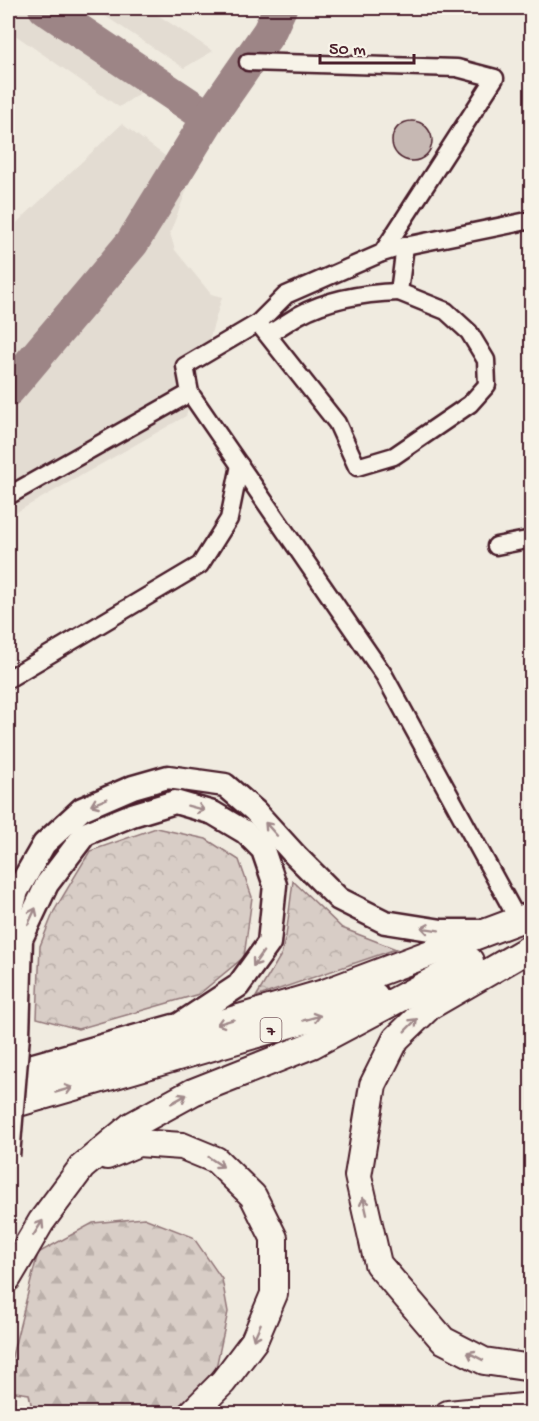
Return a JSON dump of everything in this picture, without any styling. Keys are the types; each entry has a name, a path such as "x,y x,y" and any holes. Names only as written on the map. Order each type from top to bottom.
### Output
{"highway":[{"name":"7","path":"8,1086 324,993 525,918"},
{"name":"7","path":"8,1106 330,1013 470,961 531,947"},
{"path":"531,947 430,1006 396,1040 373,1085 358,1176 378,1264 442,1340 484,1361 531,1368"},
{"path":"8,1278 41,1222 82,1167 131,1126 192,1092 312,1045 470,961"},
{"path":"82,1167 138,1143 182,1146 216,1160 253,1196 274,1238 274,1294 254,1341 223,1382 191,1413"},
{"path":"448,1413 531,1406"}],"main road":[{"path":"8,923 17,891 44,844 82,809 133,787 168,777 225,785 255,811 339,898 385,922 442,931 489,931"},
{"path":"8,1156 18,1035 21,939 47,884 85,834 132,814 175,802 213,813 244,832 263,850 275,885 269,943 238,986 185,1019 148,1046"}],"street":[{"path":"248,62 457,68 495,78 382,253"},
{"path":"263,329 286,296 382,253 405,246 531,220"},
{"path":"399,292 405,246"},
{"path":"263,329 337,423 357,467 394,456 470,405 487,385 486,360 469,332 446,311 399,292 364,293 301,314 263,329 185,366 190,393 384,675 525,918"},
{"path":"8,496 190,393"},
{"path":"8,679 200,565 229,519 240,465"},
{"path":"496,546 531,539"},
{"path":"8,1069 185,1019"}],"shaded area":[{"path":"8,8 35,8 148,88 119,107 8,30"},
{"path":"93,8 147,8 213,51 184,68"},
{"path":"122,124 192,176 170,233 175,250 211,294 222,297 186,416 8,517 8,231"}],"green space":[{"path":"156,828 206,839 239,860 252,897 244,957 199,994 78,1029 37,1018 40,946 54,911 90,851"},
{"path":"293,881 342,928 396,949 256,997 281,955 286,936"},
{"path":"144,1218 193,1237 222,1279 228,1312 216,1368 183,1406 108,1414 33,1413 29,1394 8,1391 8,1372 38,1253 93,1223"}],"building":[{"path":"412,121 420,122 426,127 431,133 431,149 426,155 420,160 412,161 404,160 398,155 393,149 392,141 393,133 398,127 404,122"}],"taxiway":[{"path":"45,8 209,118"},
{"path":"8,390 132,243 209,118 269,32 280,8"}]}
